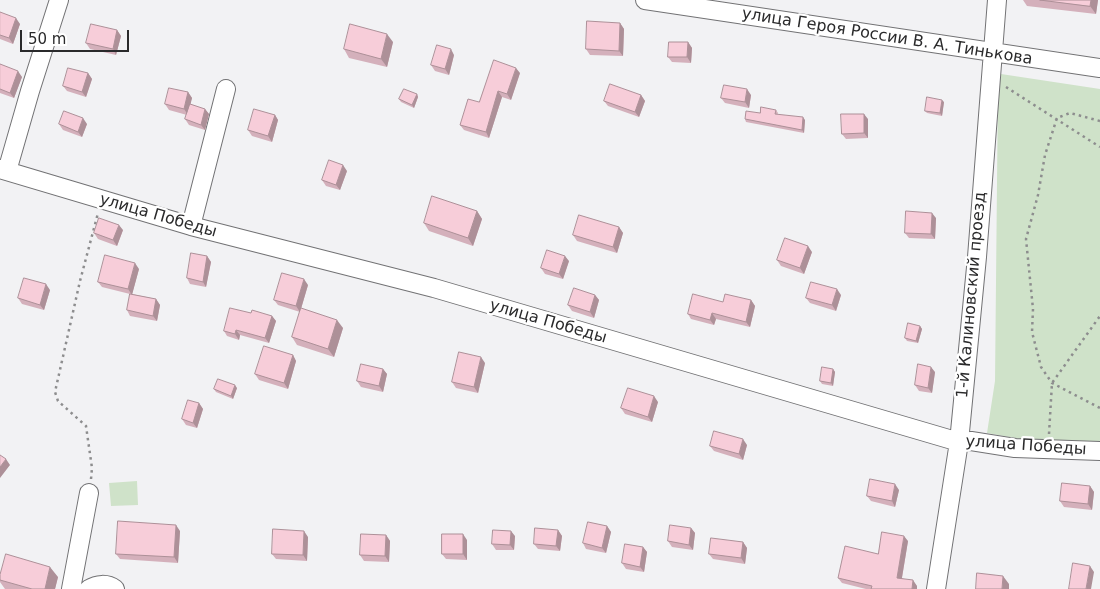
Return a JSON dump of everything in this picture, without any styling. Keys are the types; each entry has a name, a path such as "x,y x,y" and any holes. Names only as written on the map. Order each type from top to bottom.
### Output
{"street":[{"path":"3,170 59,0"},
{"name":"улица Героя России В. А. Тинькова","path":"645,0 1100,68"},
{"name":"1-й Калиновский проезд","path":"936,589 959,442 976,267 992,75 996,0"},
{"path":"191,226 226,90"},
{"name":"улица Победы","path":"3,170 191,226 434,288 959,442 972,441 1015,448 1100,451"},
{"path":"71,589 89,493"},
{"path":"89,589 95,585 112,586 115,589"}],"path":[{"path":"992,75 998,83 1057,118 1100,147"},
{"path":"1057,118 1070,113 1100,121"},
{"path":"1057,118 1045,156 1038,195 1026,239 1033,309 1032,332 1041,366 1052,382 1100,408"},
{"path":"92,468 86,426 58,401 55,392 80,281 101,200"},
{"path":"1049,435 1052,382 1100,316"}],"green space":[{"path":"1001,74 1100,89 1100,446 1049,444 987,433 995,381 998,83"},
{"path":"137,481 138,505 111,506 109,483"}],"building":[{"path":"1040,0 1091,0 1090,6"},
{"path":"0,12 16,18 9,38 0,35"},
{"path":"587,21 620,23 619,51 586,49"},
{"path":"91,24 117,30 113,49 86,43"},
{"path":"350,24 387,34 381,59 344,49"},
{"path":"669,42 688,42 687,57 668,57"},
{"path":"437,45 451,49 445,69 431,65"},
{"path":"494,60 516,68 507,94 498,91 486,132 460,125 468,99 479,102"},
{"path":"0,64 18,71 10,93 0,89"},
{"path":"68,68 88,73 82,92 63,86"},
{"path":"610,84 641,95 635,112 604,101"},
{"path":"724,85 747,89 745,102 721,98"},
{"path":"169,88 188,92 184,109 165,104"},
{"path":"404,89 417,94 412,105 399,99"},
{"path":"927,97 942,100 940,113 925,111"},
{"path":"190,104 205,109 201,125 185,119"},
{"path":"761,107 776,110 775,114 803,117 802,130 745,119 746,111 760,113"},
{"path":"254,109 275,115 268,136 248,130"},
{"path":"64,111 83,118 78,132 59,124"},
{"path":"841,114 864,114 864,133 842,134"},
{"path":"329,160 343,165 336,185 322,180"},
{"path":"432,196 477,211 468,238 424,223"},
{"path":"906,211 932,213 931,234 905,233"},
{"path":"579,215 619,227 613,247 573,235"},
{"path":"99,218 119,225 113,240 94,233"},
{"path":"785,238 808,246 800,268 777,260"},
{"path":"547,250 565,256 559,274 541,268"},
{"path":"191,253 207,256 203,282 187,278"},
{"path":"105,255 135,263 128,289 98,282"},
{"path":"282,273 304,279 296,306 274,300"},
{"path":"24,278 46,284 40,305 18,298"},
{"path":"811,282 837,289 832,305 806,298"},
{"path":"574,288 595,295 590,312 568,305"},
{"path":"130,294 156,299 153,316 127,310"},
{"path":"693,294 723,302 725,294 751,300 746,322 712,313 710,320 688,314"},
{"path":"230,308 251,313 252,310 272,316 265,338 236,330 235,334 224,331"},
{"path":"301,308 337,320 328,349 292,337"},
{"path":"908,323 920,326 916,341 905,338"},
{"path":"264,346 293,355 284,383 255,374"},
{"path":"459,352 481,357 474,387 452,382"},
{"path":"361,364 383,369 379,386 357,381"},
{"path":"918,364 931,367 928,388 915,385"},
{"path":"822,367 833,369 831,383 820,381"},
{"path":"218,379 235,385 231,396 214,389"},
{"path":"628,388 654,396 648,417 621,408"},
{"path":"188,400 199,403 193,423 182,419"},
{"path":"714,431 743,439 739,454 710,446"},
{"path":"0,455 6,459 0,467"},
{"path":"870,479 895,484 892,501 867,496"},
{"path":"1062,483 1090,486 1088,504 1060,501"},
{"path":"118,521 176,525 174,557 116,554"},
{"path":"588,522 607,526 602,548 583,543"},
{"path":"670,525 691,528 689,545 668,541"},
{"path":"535,528 558,530 556,546 534,544"},
{"path":"273,529 304,531 303,555 272,554"},
{"path":"493,530 511,531 510,545 492,544"},
{"path":"882,532 904,536 897,578 913,580 912,589 871,589 872,586 838,578 845,546 878,554"},
{"path":"361,534 386,535 385,556 360,555"},
{"path":"442,534 463,534 463,554 442,554"},
{"path":"711,538 743,542 741,558 709,554"},
{"path":"625,544 643,547 640,567 622,563"},
{"path":"6,554 50,567 45,589 32,589 0,580"},
{"path":"1073,563 1090,566 1086,589 1069,589"},
{"path":"977,573 1003,576 1002,589 976,589"}]}
